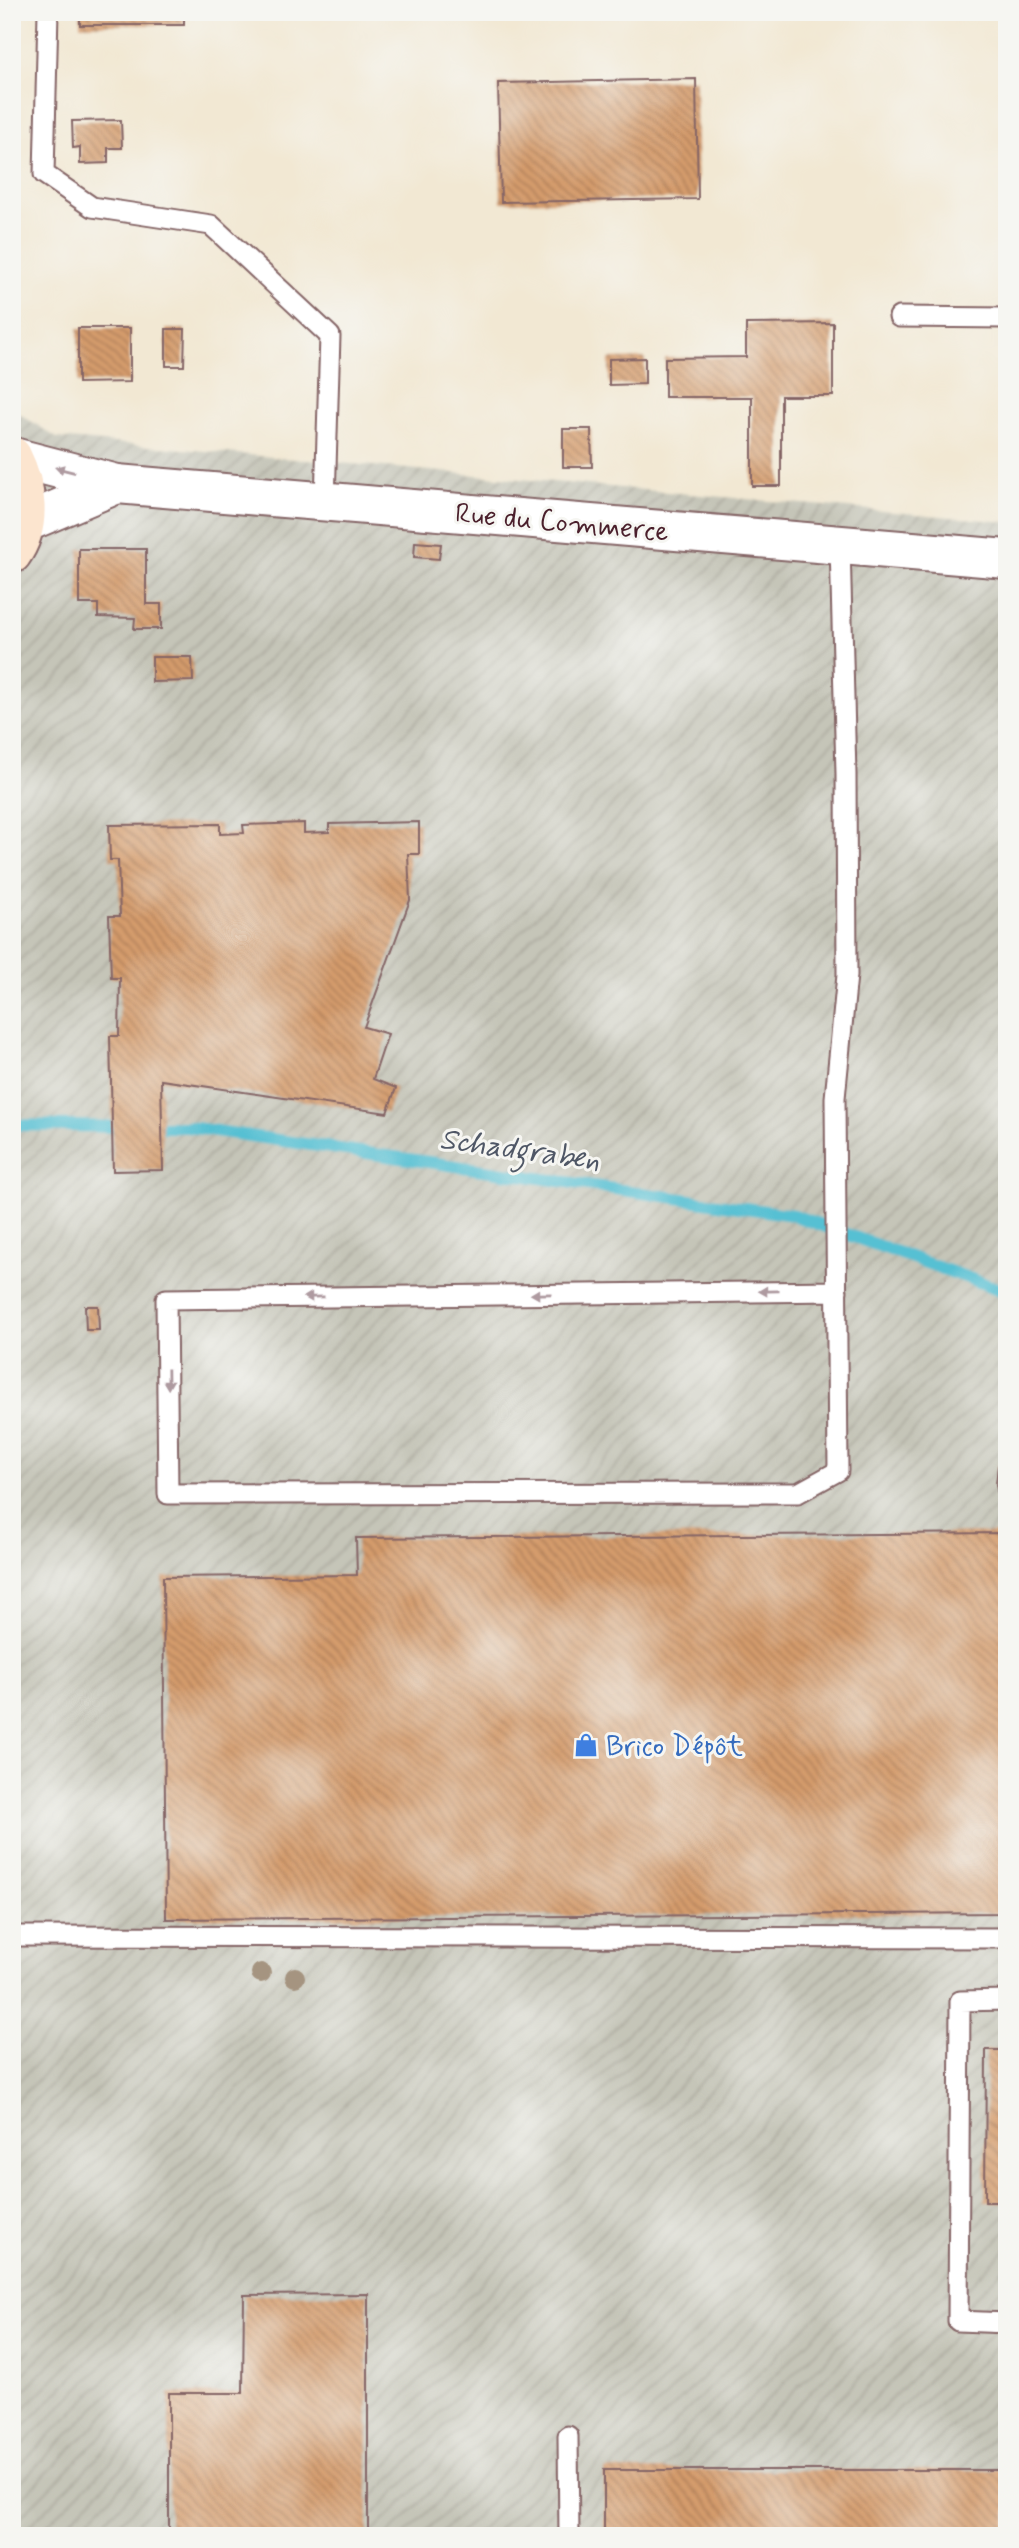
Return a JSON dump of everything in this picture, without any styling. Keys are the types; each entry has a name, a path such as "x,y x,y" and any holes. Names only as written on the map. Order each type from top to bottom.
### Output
{"main road":[{"path":"13,456 26,500 18,538"}],"street":[{"name":"Rue du Commerce","path":"13,456 117,484 1007,559"},
{"name":"Rue du Commerce","path":"18,538 117,484"}],"lane":[{"path":"48,12 44,174 92,207 211,225 330,336 326,501"},
{"path":"899,317 1007,318"},
{"path":"837,1291 166,1299 168,1494 797,1493 838,1471 837,1291 835,1098 846,975 846,774 840,545"},
{"path":"12,1936 1007,1938"},
{"path":"1007,2000 960,2001 958,2321 1007,2323"},
{"path":"568,2436 569,2536"}],"shaded area":[{"path":"12,409 57,438 1007,522 1007,2536 12,2536"}],"building":[{"path":"80,12 184,12 184,25 80,25"},
{"path":"696,79 698,199 501,202 498,83"},
{"path":"121,120 122,148 108,148 108,163 80,164 80,147 73,148 72,121"},
{"path":"833,323 833,396 781,396 781,486 752,486 752,397 665,397 665,358 746,357 746,324"},
{"path":"78,328 130,328 130,382 78,383"},
{"path":"166,329 185,329 184,366 166,366"},
{"path":"645,358 645,384 609,385 609,359"},
{"path":"563,429 591,429 592,467 563,467"},
{"path":"415,542 441,544 439,559 414,557"},
{"path":"79,549 146,549 146,604 161,604 161,629 134,629 135,618 98,617 98,604 79,604"},
{"path":"152,657 192,657 193,681 152,682"},
{"path":"419,822 419,854 408,854 410,900 364,1027 388,1034 373,1079 396,1088 387,1113 161,1080 163,1170 113,1171 110,1036 119,1036 120,978 111,978 109,916 120,916 118,860 110,860 109,825 220,824 220,834 244,833 243,825 304,823 304,833 329,832 329,824"},
{"path":"85,1306 98,1306 99,1330 86,1330"},
{"path":"1007,1452 1007,1510 999,1500 996,1484 998,1466"},
{"name":"Brico Dépôt","path":"1007,1533 1007,1913 166,1919 163,1577 357,1575 356,1538"},
{"path":"986,2050 1007,2050 1007,2202 985,2202"},
{"path":"368,2294 368,2536 169,2536 169,2393 243,2393 244,2295"},
{"path":"604,2470 1007,2470 1007,2536 604,2536"}],"waterway":[{"name":"Schadgraben","path":"12,1125 126,1127"},
{"name":"Schadgraben","path":"148,1127 188,1127 793,1215 1007,1292"}],"place":[{"name":"Brico Dépôt","path":"586,1745"}]}
